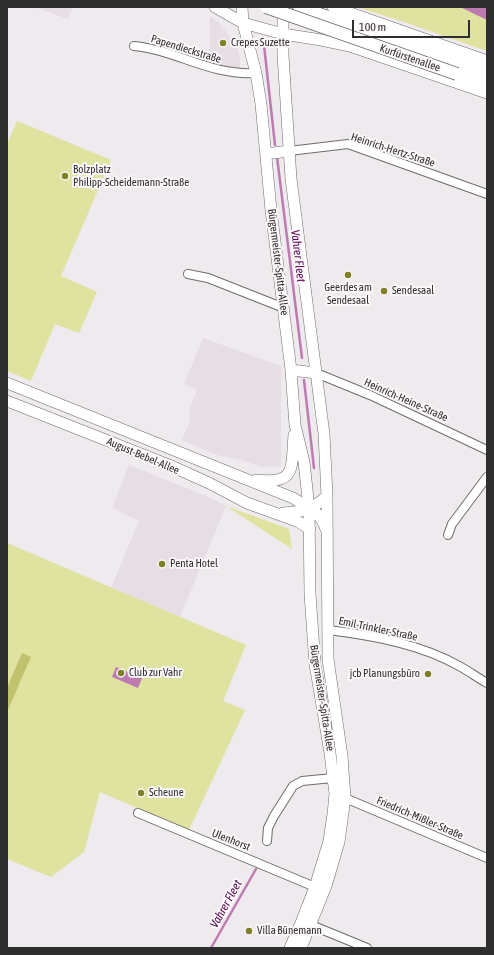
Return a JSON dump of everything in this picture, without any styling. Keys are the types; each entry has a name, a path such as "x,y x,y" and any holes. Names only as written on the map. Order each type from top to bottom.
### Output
{"main road":[{"name":"Kurfürstenallee","path":"215,7 243,23 283,34 350,46 487,93"},
{"name":"Bürgermeister-Spitta-Allee","path":"242,7 243,23 277,152 291,179 324,434 328,535 328,659 342,756 345,798 339,842 326,886 301,948"},
{"name":"Kurfürstenallee","path":"266,7 459,68 487,72"},
{"name":"Bürgermeister-Spitta-Allee","path":"283,7 277,152 271,210 291,370 295,425 304,462 309,508 310,594 314,657 335,794 334,814 329,841 302,923 290,948"},
{"name":"Kurfürstenallee","path":"299,7 459,68 487,84"},
{"name":"Kurfürstenallee","path":"332,7 487,61"},
{"path":"291,370 316,374"},
{"name":"August-Bebel-Allee","path":"7,383 293,498 309,508"},
{"name":"August-Bebel-Allee","path":"7,401 169,465 209,483 247,503 278,513 297,521 310,529"},
{"name":"August-Bebel-Allee","path":"247,479 267,481 281,480 285,478 291,470 295,425"},
{"path":"169,465 175,450"},
{"name":"August-Bebel-Allee","path":"278,513 297,513 318,504 327,496"},
{"path":"309,508 318,513 328,535"}],"street":[{"name":"Papendieckstraße","path":"134,46 149,47 221,71 244,74 256,73"},
{"name":"Heinrich-Hertz-Straße","path":"277,152 348,144 487,194"},
{"path":"188,274 208,278 284,308"},
{"name":"Heinrich-Heine-Straße","path":"316,374 370,395 487,450"},
{"path":"448,535 452,524 487,477"},
{"name":"Emil-Trinkler-Straße","path":"328,630 363,635 405,644 434,654 461,666 487,683"},
{"path":"267,841 268,828 293,786 302,780 333,778"},
{"name":"Friedrich-Mißler-Straße","path":"345,798 487,858"},
{"name":"Ulenhorst","path":"138,813 315,887"},
{"path":"311,925 367,948"}],"shaded area":[{"path":"35,7 73,7 68,19"},
{"path":"460,7 487,7 487,20"},
{"path":"210,16 220,24 236,44 240,56 240,70 210,63"},
{"path":"203,338 281,366 281,466 262,467 245,461 217,455 182,440 190,421 189,409 197,390 184,384"},
{"path":"129,465 213,499 226,506 180,617 111,588 139,521 112,508"},
{"path":"22,653 31,657 7,712 7,688"},
{"path":"116,667 142,678 138,688 112,677"}],"green space":[{"path":"357,7 487,7 487,51 404,22"},
{"path":"17,121 111,160 61,276 97,292 79,333 55,324 31,381 7,371 7,144"},
{"path":"226,506 289,529 292,549"},
{"name":"Club zur Vahr","path":"7,543 246,645 223,701 245,710 189,830 100,792 84,852 51,877 7,859"}],"waterway":[{"name":"Vahrer Fleet","path":"264,45 275,145"},
{"name":"Vahrer Fleet","path":"277,157 302,358"},
{"name":"Vahrer Fleet","path":"304,380 314,468"},
{"name":"Vahrer Fleet","path":"211,948 256,869"}],"place":[{"name":"Crepes Suzette","path":"223,43"},
{"name":"Bolzplatz Philipp-Scheidemann-Straße","path":"65,176"},
{"name":"Geerdes am Sendesaal","path":"348,275"},
{"name":"Sendesaal","path":"384,291"},
{"name":"Penta Hotel","path":"162,564"},
{"name":"Club zur Vahr","path":"121,673"},
{"name":"jcb Planungsbüro","path":"428,674"},
{"name":"Scheune","path":"141,793"},
{"name":"Villa Bünemann","path":"249,931"}]}
